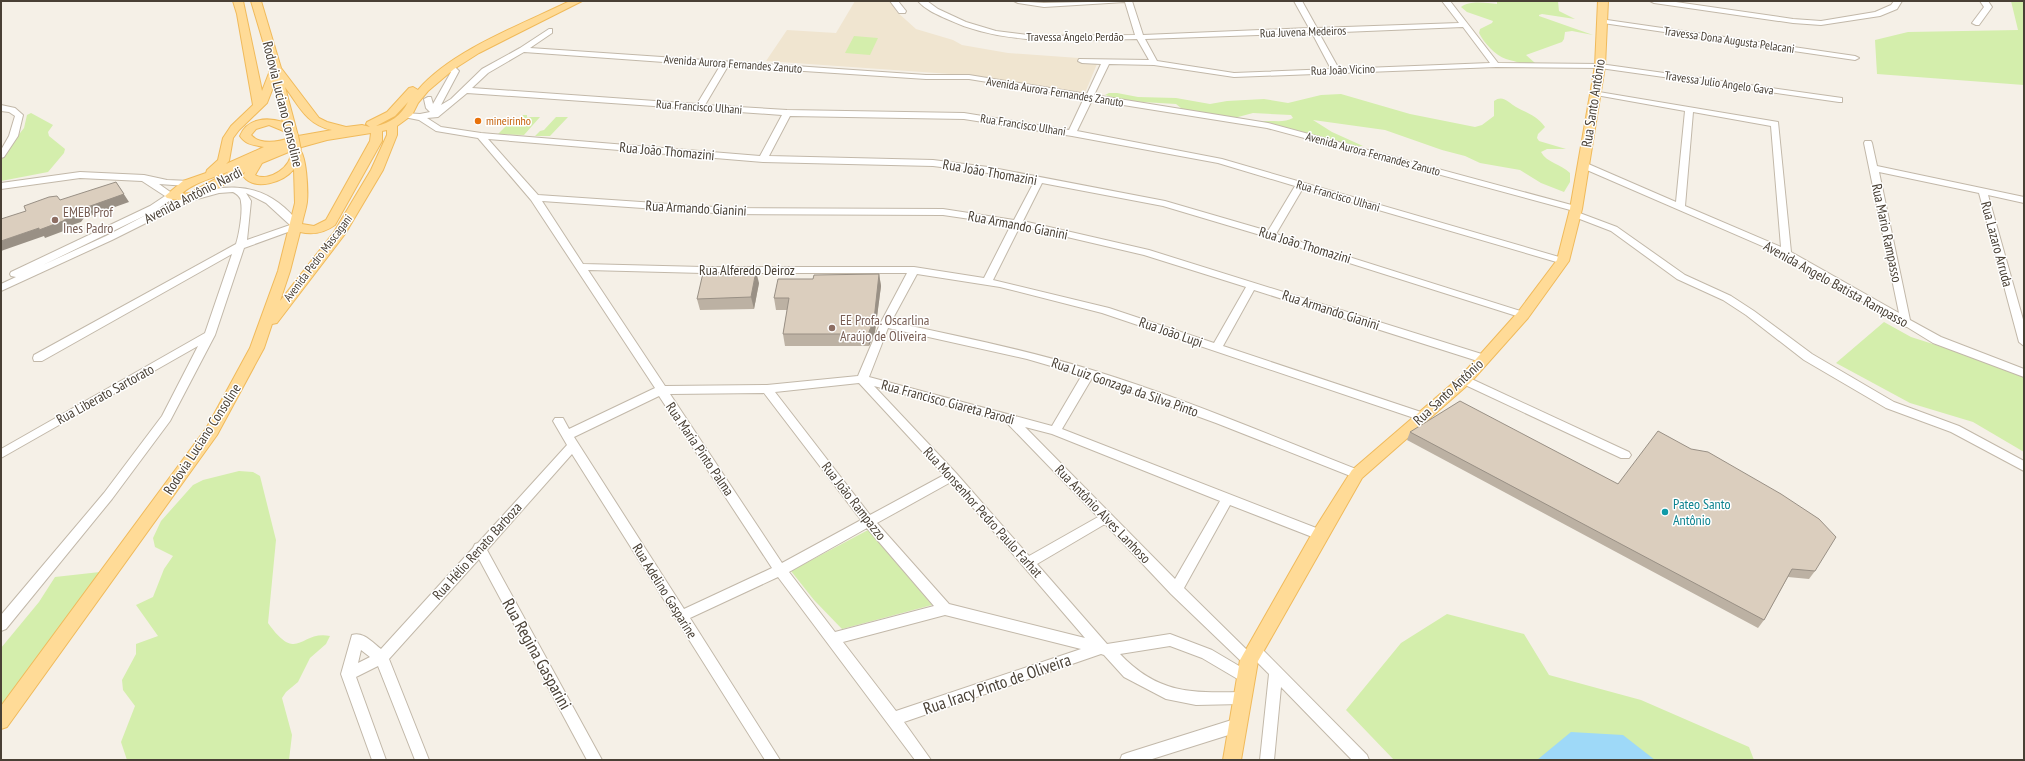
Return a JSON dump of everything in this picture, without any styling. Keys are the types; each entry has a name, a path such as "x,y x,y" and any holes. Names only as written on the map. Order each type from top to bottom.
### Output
{"main road":[{"path":"238,1 242,14 258,107"},
{"name":"Rodovia Luciano Consoline","path":"1,721 165,497 212,430 237,388 264,332 284,271 301,203 300,175 293,133 284,107 276,68 256,1"},
{"path":"276,68 310,114 320,124 335,128 362,128 377,126 402,104 426,74 505,31 568,1"},
{"path":"394,124 407,115 413,102 424,89 450,67 480,48 577,1"},
{"name":"Rua Santo Antônio","path":"1232,760 1251,655 1320,534 1357,474 1465,380 1523,315 1563,261 1576,212 1596,93 1600,66 1603,1"},
{"path":"435,69 450,67"},
{"path":"202,179 223,161 228,138 235,128 258,107 266,95 276,68"},
{"path":"402,104 402,110 407,115"},
{"path":"276,146 250,141 245,136 247,131 253,126 270,122 281,123 293,133"},
{"name":"Avenida Antônio Nardi","path":"194,196 279,151 307,141 377,126 394,124"},
{"name":"Avenida Pedro Mascagani","path":"264,332 339,234 377,170 392,135 394,124"},
{"name":"Avenida Pedro Mascagani","path":"296,226 307,231 314,231 321,229 331,222 376,141 377,126"},
{"name":"Avenida Antônio Nardi","path":"171,196 188,183 202,179 276,146 306,138 362,128"},
{"path":"257,162 249,176 254,180 273,178 285,172 296,154"},
{"path":"202,179 216,178 215,184"},
{"path":"171,196 184,198 194,196"}],"street":[{"path":"894,1 894,3 902,11"},
{"name":"Travessa Ângelo Perdão","path":"922,1 935,11 963,24 995,33 1036,38 1140,37"},
{"path":"1018,1 1044,5 1122,1"},
{"path":"1128,1 1140,37 1154,63"},
{"path":"1298,1 1336,71"},
{"path":"1446,1 1496,65"},
{"path":"1654,1 1684,3 1793,21 1821,23 1877,14 1894,6 1898,1"},
{"path":"1976,23 1988,7 1984,1"},
{"name":"Travessa Dona Augusta Pelacani","path":"1603,21 1855,58"},
{"name":"Rua Juvena Medeiros","path":"1140,37 1315,32 1465,25"},
{"path":"394,124 435,112 454,101 485,71 523,50 549,31"},
{"name":"Avenida Aurora Fernandes Zanuto","path":"523,50 926,77 969,77 1268,126 1576,212 1614,229 1681,277 1727,298 1750,313 1808,357 1890,405 1955,429 2024,466"},
{"name":"Rua João Vicino","path":"1082,61 1154,63 1234,75 1496,65 1600,66"},
{"path":"1072,133 1106,62"},
{"path":"699,107 725,64"},
{"name":"Travessa Julio Angelo Gava","path":"1600,66 1839,100"},
{"path":"439,129 435,112 437,103 453,81 455,70 450,67"},
{"name":"Rua Francisco Ulhani","path":"466,90 787,113 964,116 1072,133 1219,161 1563,261"},
{"path":"1596,93 1775,124 1786,253"},
{"path":"428,99 430,108 435,112"},
{"path":"1,108 12,110 19,115 17,132 9,147 1,155"},
{"path":"1680,206 1689,109"},
{"path":"763,159 787,113"},
{"path":"407,115 420,117 439,129"},
{"name":"Rua João Thomazini","path":"439,129 481,136 763,159 933,163 988,170 1165,204 1270,235 1523,315"},
{"name":"Rua Maria Pinto Palma","path":"481,136 535,198 579,267 780,570 924,760"},
{"name":"Rua Mario Rampasso","path":"1868,143 1906,324"},
{"name":"Avenida Angelo Batista Rampasso","path":"1583,165 1786,253 1906,324 1936,340 2024,373"},
{"path":"1873,168 2024,200"},
{"path":"1,186 80,174 144,178 167,183 188,183"},
{"path":"144,178 171,196"},
{"path":"987,281 1039,181"},
{"path":"1270,235 1300,185"},
{"path":"1,625 108,496 166,418 210,334 243,237 246,201 242,194 234,189"},
{"path":"38,358 238,248 281,230 296,226 282,209 271,201 244,190 234,189 213,191 194,196"},
{"name":"Rua Lazaro Arruda","path":"1983,192 2024,342"},
{"name":"Avenida Antônio Nardi","path":"1,280 153,208 171,196"},
{"name":"Avenida Antônio Nardi","path":"1,288 111,238 194,196"},
{"name":"Rua Armando Gianini","path":"535,198 729,211 943,212 1018,223 1146,252 1484,359"},
{"name":"Rua Alferedo Deiroz","path":"579,267 703,270 914,270"},
{"path":"862,379 885,324 914,270"},
{"name":"Rua João Lupi","path":"914,270 987,281 1105,310 1423,417"},
{"path":"1216,347 1252,285"},
{"name":"Rua Luiz Gonzaga da Silva Pinto","path":"885,324 1027,355 1089,373 1220,420 1357,474"},
{"name":"Rua Liberato Sartorato","path":"1,454 210,334"},
{"path":"1055,431 1089,373"},
{"name":"Rua Francisco Giareta Parodi","path":"570,441 661,390 767,389 862,379 1055,431 1320,534"},
{"name":"Rua Monsenhor Pedro Paulo Farhat","path":"862,379 952,476 1105,649 1129,673 1166,693 1196,699 1242,698"},
{"path":"1465,380 1625,455"},
{"name":"Rua João Rampazzo","path":"767,389 869,522 945,609"},
{"name":"Rua Antônio Alves Lanhoso","path":"1010,419 1176,590 1196,609 1251,655 1276,672 1362,760"},
{"name":"Rua Adelino Gasparine","path":"559,421 570,441 773,760"},
{"name":"Rua Hélio Renato Barboza","path":"382,658 479,548 570,441"},
{"path":"681,616 780,570 952,476"},
{"path":"1176,590 1228,498"},
{"path":"1028,563 1106,518"},
{"name":"Rua Regina Gasparini","path":"479,548 595,760"},
{"path":"832,639 945,609 1105,649 1170,640 1207,654 1246,678"},
{"path":"379,760 348,674 357,639 382,658 422,760"},
{"name":"Rua Iracy Pinto de Oliveira","path":"892,719 1105,649"},
{"path":"348,674 382,658"},
{"path":"1267,760 1276,672"},
{"path":"1127,760 1238,726"}],"shaded area":[{"path":"855,1 891,1 896,11 916,29 953,40 962,45 1008,53 1079,58 1078,62 1097,64 1085,93 979,76 766,61 787,30 836,33"}],"green space":[{"path":"1497,1 1558,1 1559,11 1575,19 1542,14 1539,16 1593,35 1572,31 1565,32 1562,42 1526,55 1535,63 1526,66 1506,59 1498,55 1490,48 1479,33 1480,29 1493,21 1467,12 1461,7 1469,3 1497,4"},
{"path":"2011,1 2024,1 2024,85 1877,74 1875,40 1908,32 2018,30"},
{"path":"854,36 878,38 870,55 845,53"},
{"path":"1109,93 1138,97 1176,98 1210,104 1227,101 1264,99 1288,103 1321,95 1341,94 1410,114 1475,127 1482,125 1494,116 1494,101 1500,98 1532,115 1542,123 1545,127 1538,134 1537,138 1539,141 1566,149 1547,149 1541,152 1547,159 1563,167 1570,173 1570,182 1564,192 1541,183 1520,170 1480,163 1465,156 1442,150 1385,130 1313,120 1332,132 1363,146 1357,146 1292,129 1258,122 1285,121 1293,118 1291,115 1253,113 1238,117 1227,117 1186,112 1176,104 1126,101 1105,95"},
{"path":"31,113 53,125 48,132 49,136 65,149 64,153 48,172 1,181 1,157 24,128 27,115"},
{"path":"523,115 527,115 527,117 540,117 524,135 498,134 508,124 513,124"},
{"path":"556,117 568,117 550,136 535,136 540,131 544,130"},
{"path":"1884,322 1911,337 2024,373 2024,452 1973,422 1910,403 1836,363"},
{"path":"239,471 253,472 260,476 276,540 268,623 286,642 293,644 320,635 330,636 326,644 310,658 298,682 286,692 282,698 292,735 289,760 127,760 121,742 135,706 123,690 122,680 136,654 136,644 158,636 136,605 153,597 164,569 173,556 155,547 153,538 161,521 193,485 203,480"},
{"path":"868,530 932,605 842,629 814,600 791,571"},
{"path":"109,571 1,720 1,648 39,602 55,577"},
{"path":"1447,614 1524,634 1549,675 1641,700 1749,747 1754,760 1394,760 1346,710 1401,643"}],"water":[{"path":"1571,732 1623,735 1655,760 1537,760"}],"building":[{"path":"116,182 124,194 79,210 76,215 63,221 1,241 1,219 26,211 24,206 49,197 57,196 60,200"},
{"path":"756,271 751,297 697,299 703,273"},
{"name":"EE Profa. Oscarlina Araújo de Oliveira","path":"879,274 874,320 868,334 783,334 789,298 774,298 778,279 813,279 814,275"},
{"name":"Pateo Santo Antônio","path":"1460,401 1618,484 1658,431 1691,449 1708,452 1781,494 1819,519 1836,537 1815,571 1792,569 1764,620 1410,432"}],"place":[{"name":"mineirinho","path":"478,121"},
{"name":"EMEB Prof Ines Padro","path":"55,220"},
{"name":"EE Profa. Oscarlina Araújo de Oliveira","path":"832,328"},
{"name":"Pateo Santo Antônio","path":"1665,512"}]}
